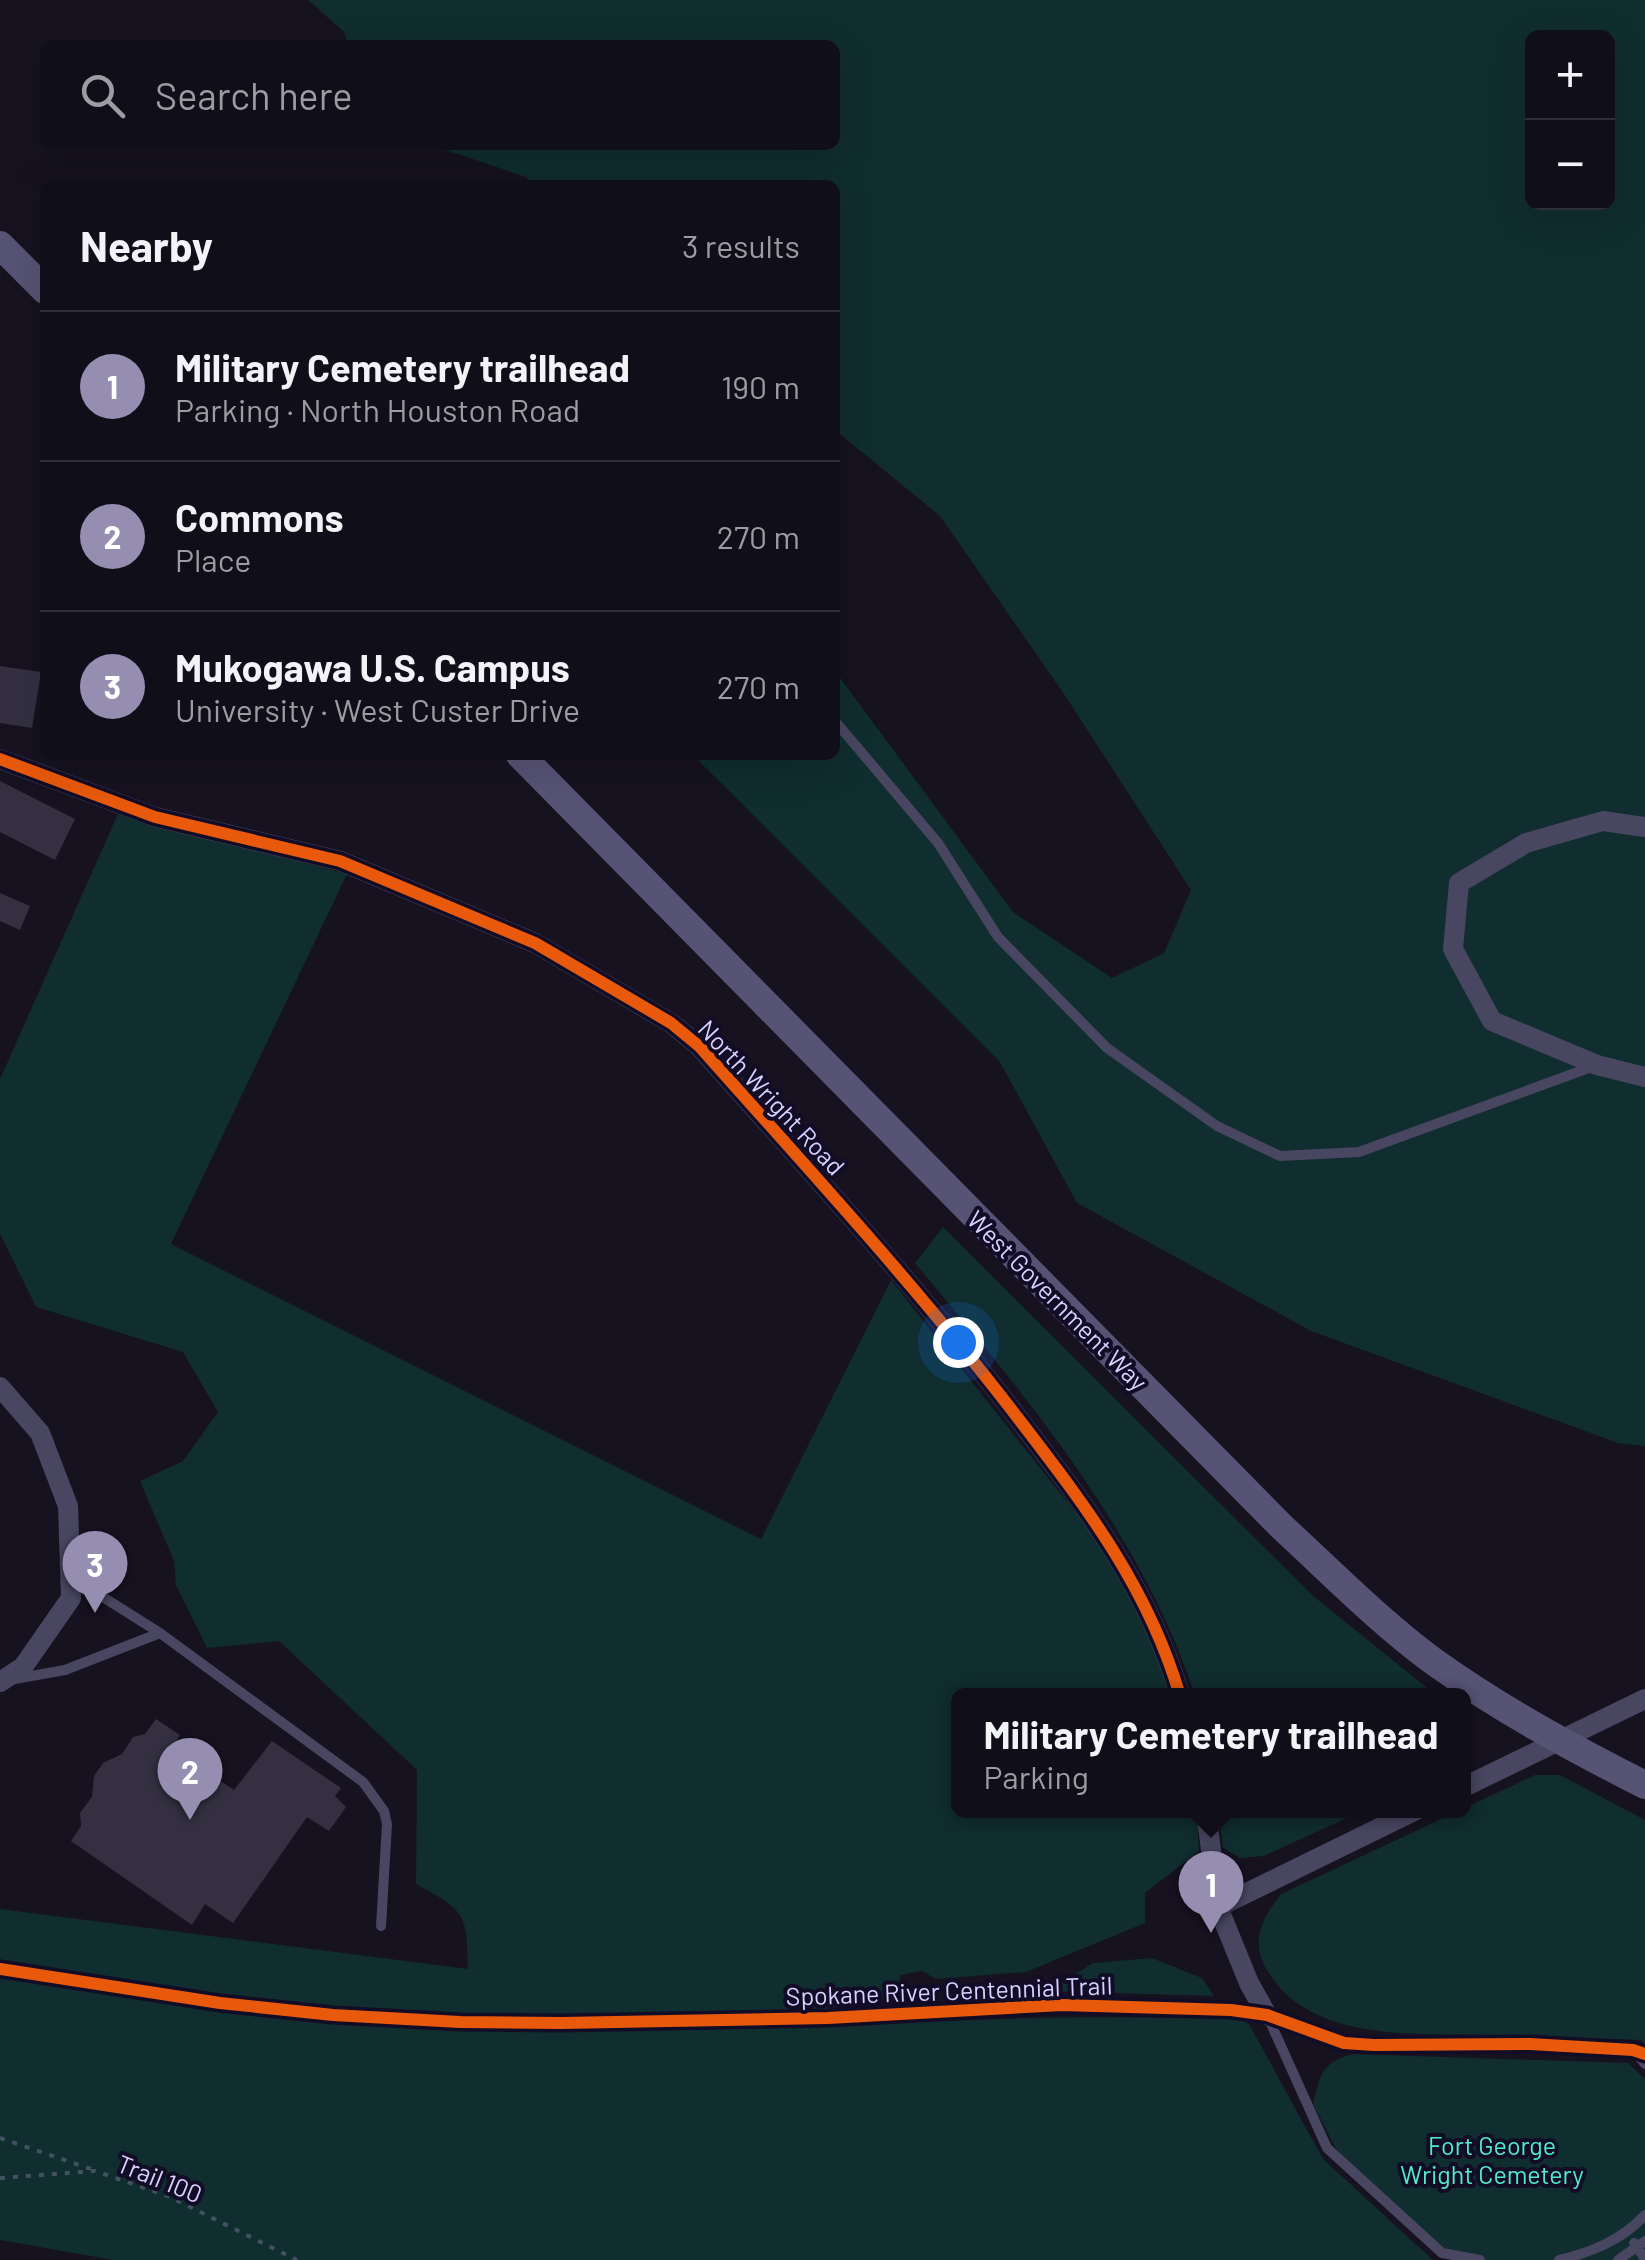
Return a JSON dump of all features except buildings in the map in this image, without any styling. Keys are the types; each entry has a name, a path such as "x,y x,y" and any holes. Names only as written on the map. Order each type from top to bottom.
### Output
{"main road":[{"path":"0,245 40,281"},
{"name":"West Government Way","path":"528,760 1283,1528 1432,1660 1558,1741 1645,1785"}],"street":[{"name":"North Wright Road","path":"0,760 155,818 340,860 535,943 671,1024 700,1047 902,1274 1068,1483 1120,1557 1169,1659 1178,1688"},
{"path":"1645,828 1604,822 1526,844 1459,884 1453,949 1492,1022 1598,1065 1645,1077"},
{"path":"0,1386 40,1432 68,1506 71,1598 23,1667 2,1681"},
{"path":"1471,1784 1645,1699"},
{"path":"1207,1818 1218,1907 1249,1983 1267,2014"},
{"path":"1218,1907 1400,1818"}],"lane":[{"path":"840,727 938,843 998,937 1108,1048 1217,1126 1280,1156 1359,1152 1598,1065"},
{"path":"70,1576 160,1633 334,1758 376,1798 388,1824 381,1926"},
{"path":"2,1681 65,1670 160,1633"},
{"path":"1267,2014 1327,2148 1446,2256 1480,2260"},
{"path":"1633,2050 1645,2064"},
{"path":"1559,2260 1582,2255 1628,2234 1645,2214"},
{"path":"1628,2234 1641,2244 1645,2259"},
{"path":"1618,2260 1641,2244"}],"path":[{"path":"0,2138 95,2171"}],"green space":[{"path":"308,0 1645,0 1645,1446 1618,1443 1311,1331 1077,1203 1000,1062 698,760 840,760 840,678 1013,912 1112,978 1164,953 1191,890 1064,694 940,516 840,434 840,180 529,180 446,150 840,150 840,40 346,40 344,32"},
{"path":"118,814 347,874 171,1244 761,1539 891,1280 1111,1557 1162,1661 1168,1688 951,1688 951,1818 1197,1818 1199,1851 1145,1893 1145,1923 1026,1972 936,1979 922,1971 901,1975 894,1998 837,2004 826,2025 1087,2017 1222,2016 1240,2020 1249,2024 1323,2159 1433,2260 113,2260 0,2240 0,1909 468,1969 466,1935 460,1915 416,1884 417,1770 279,1641 207,1648 176,1585 174,1561 140,1481 183,1461 218,1412 183,1352 36,1307 0,1234 0,1079"},
{"path":"943,1227 1312,1595 1427,1688 1192,1688 1144,1577 1076,1467 915,1263"},
{"path":"1535,1775 1560,1775 1645,1820 1645,2045 1641,2040 1417,2034 1346,2025 1305,2008 1288,1996 1267,1970 1259,1949 1260,1930 1281,1894 1443,1818 1471,1818 1471,1805"},
{"path":"1219,1818 1347,1818 1264,1856 1240,1858 1223,1848"},
{"path":"1152,1958 1202,1978 1214,1996 1048,1991 1093,1963"},
{"name":"Fort George Wright Cemetery","path":"1353,2054 1628,2063 1645,2079 1645,2260 1454,2260 1358,2174 1335,2147 1313,2104 1324,2071 1335,2061"}],"cycle path":[{"path":"0,759 155,817 340,861 535,943 671,1023 700,1047 864,1232 1046,1454 1114,1551 1151,1620 1177,1688"},
{"name":"Spokane River Centennial Trail","path":"0,1969 220,2003 333,2015 460,2022 828,2018 1062,2005 1231,2010 1267,2015 1344,2043 1530,2044 1645,2054"}],"place":[{"name":"Mukogawa U.S. Campus","path":"95,1613"},
{"name":"Commons","path":"190,1820"},
{"name":"Military Cemetery trailhead","path":"1211,1933"}]}
